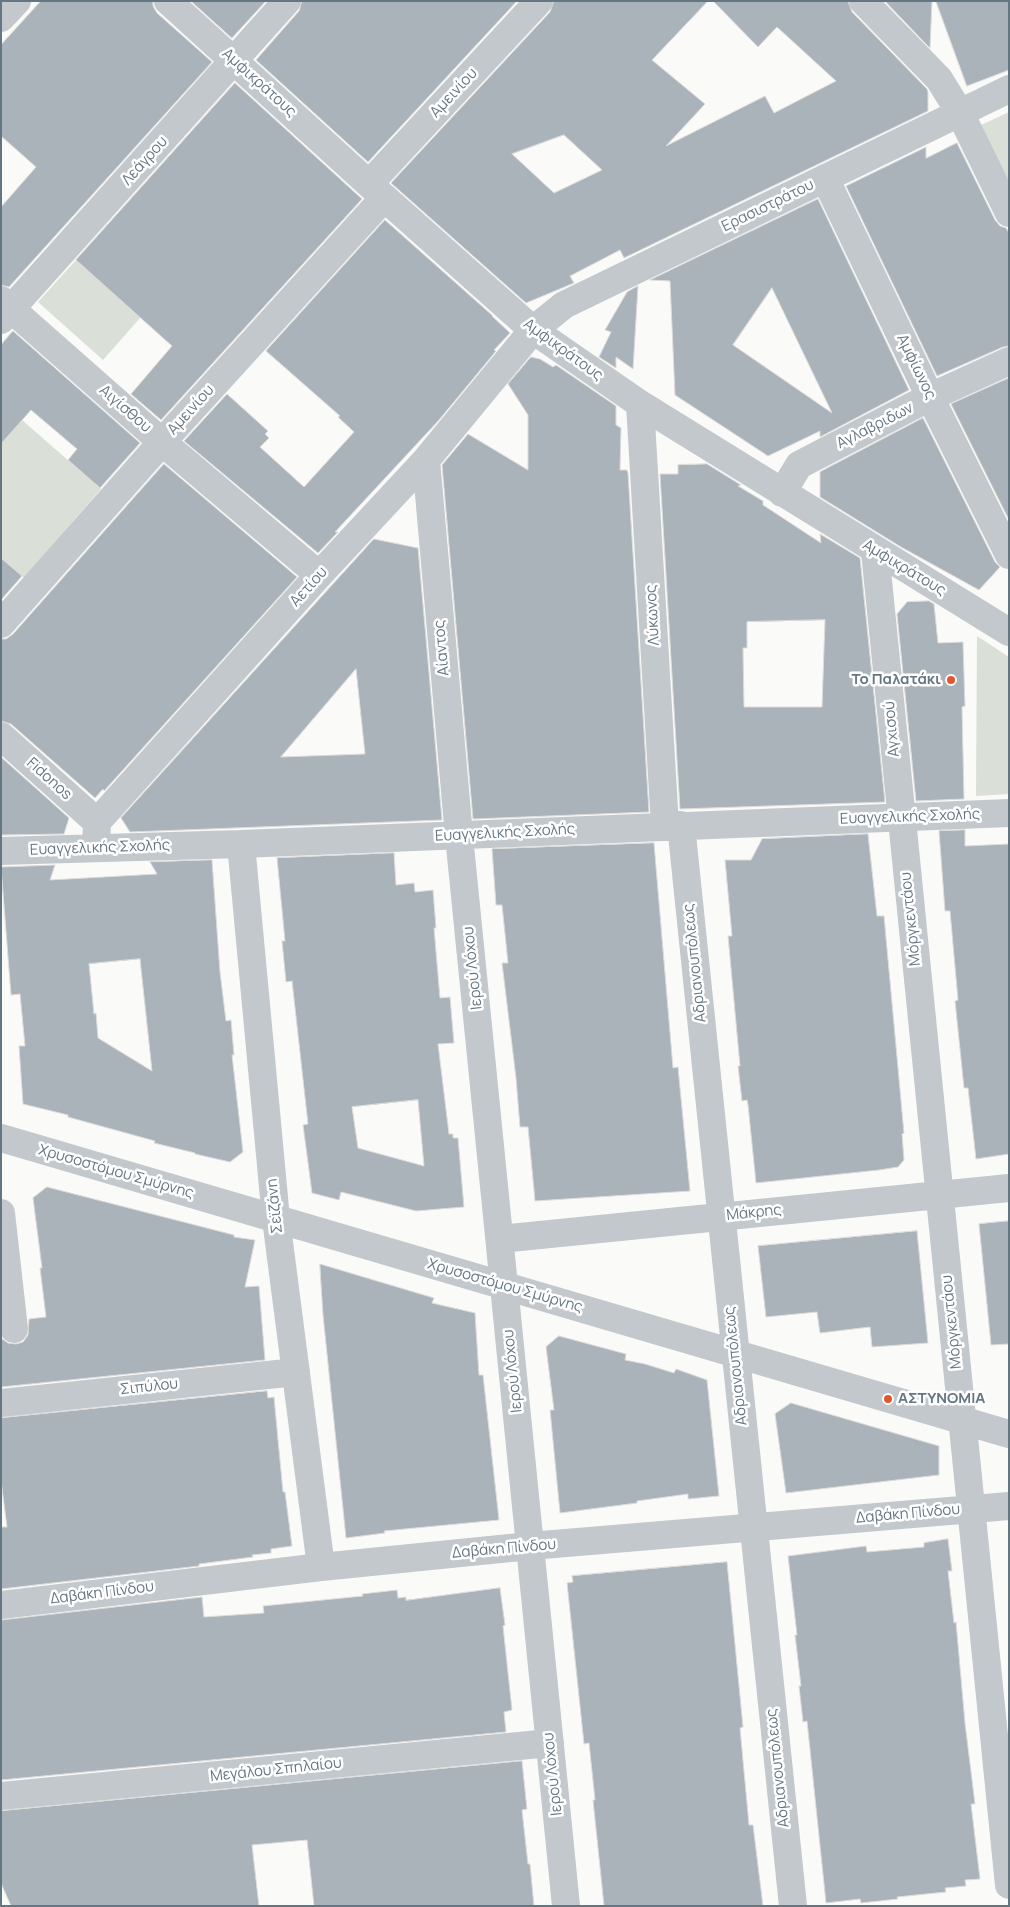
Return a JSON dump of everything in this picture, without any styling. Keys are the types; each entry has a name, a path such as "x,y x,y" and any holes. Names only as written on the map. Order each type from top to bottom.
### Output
{"street":[{"path":"1,18 17,1"},
{"name":"Αμφικράτους","path":"168,1 533,330 640,404 1009,632"},
{"name":"Λεάγρου","path":"5,310 235,61 287,1"},
{"name":"Αμεινίου","path":"1,624 162,442 539,1"},
{"path":"863,1 939,78 960,113 1009,213"},
{"name":"Ερασιστράτου","path":"533,330 564,305 1009,89"},
{"name":"Αμφίωνος","path":"825,178 930,397 1009,555"},
{"name":"Αιγίσθου","path":"5,310 319,575"},
{"name":"Αετίου","path":"97,835 319,575 426,460 533,330"},
{"name":"Αγλαβριδων","path":"782,493 799,465 930,397 1009,360"},
{"name":"Λύκωνος","path":"640,404 673,826"},
{"name":"Αίαντος","path":"426,460 459,836"},
{"name":"Αγχισού","path":"875,550 900,818"},
{"name":"Fidonos","path":"1,736 97,835"},
{"name":"Ευαγγελικής Σχολής","path":"1,851 97,835 240,844 1009,813"},
{"name":"Μόργκεντάου","path":"900,818 1009,1885"},
{"name":"Αδριανουπόλεως","path":"673,826 721,1217 793,1906"},
{"name":"Ιερού Λόχου","path":"459,836 566,1906"},
{"name":"Σεϊζάνη","path":"240,844 276,1219 321,1567"},
{"name":"Χρυσοστόμου Σμύρνης","path":"1,1138 1009,1434"},
{"name":"Μάκρης","path":"500,1239 1009,1188"},
{"path":"1,1213 14,1329"},
{"name":"Σιπύλου","path":"1,1403 296,1372"},
{"name":"Δαβάκη Πίνδου","path":"1,1605 321,1567 530,1546 1009,1506"},
{"name":"Μεγάλου Σπηλαίου","path":"1,1796 550,1743"}],"shaded area":[{"path":"1009,112 1009,190 979,126"},
{"path":"76,260 141,317 103,360 38,302"},
{"path":"22,420 101,489 24,578 1,558 1,444"},
{"path":"977,636 1009,657 1009,794 976,796"}],"building":[{"path":"41,1 153,1 153,6 157,13 212,62 9,287 1,285 1,207 36,167 1,136 1,45"},
{"path":"191,1 266,1 232,38"},
{"path":"302,1 517,1 368,162 256,60 299,11"},
{"path":"554,1 708,1 652,60 705,104 666,146 765,96 774,113 836,81 777,27 758,47 713,1 848,1 852,12 927,89 928,111 624,258 620,250 570,276 574,283 526,303 391,183 550,12","holes":["564,135 602,170 554,193 512,154"]},
{"path":"885,1 932,1 930,48"},
{"path":"936,1 1009,1 1009,70 967,86"},
{"path":"235,83 362,199 161,420 131,394 172,346 76,260"},
{"path":"957,143 995,220 1000,226 1006,228 1009,233 1009,346 937,376 846,186 926,147 926,158"},
{"path":"818,199 909,390 820,437 820,431 768,456 675,395 670,281 650,280","holes":["772,288 832,413 733,345"]},
{"path":"385,220 510,333 494,350 496,351 439,420 335,532 338,532 318,553 184,441 227,394 268,431 265,434 269,438 260,447 304,487 354,432 338,417 340,416 266,351"},
{"path":"638,286 633,369 616,357 616,368 599,357 611,332 605,330 627,292"},
{"path":"13,331 140,443 100,488 68,460 77,449 31,410 1,444 1,345"},
{"path":"531,357 540,359 553,367 556,365 616,406 616,425 621,428 620,470 627,470 628,473 649,812 473,819 442,465 468,434 528,470 528,415 508,384"},
{"path":"1009,378 1009,520 951,404"},
{"path":"923,418 995,562 1000,567 979,590 901,547 820,497 820,472"},
{"path":"164,464 297,577 104,791 103,789 95,798 11,724 1,721 1,639 6,639 13,634"},
{"path":"707,464 741,485 738,486 763,501 763,505 821,543 820,534 860,558 885,802 680,809 660,474 678,474 678,465","holes":["825,620 822,707 744,707 743,648 747,648 747,622"]},
{"path":"374,539 418,548 442,820 130,832 121,818","holes":["356,669 365,754 281,757"]},
{"path":"1,558 22,576 1,600"},
{"path":"929,601 934,604 938,643 963,642 965,706 962,707 964,799 916,801 897,614 907,602"},
{"path":"1,757 69,818 64,834 1,835"},
{"path":"965,830 965,846 1009,844 1009,1154 976,1159 968,1088 964,1088 955,1001 958,1000 950,911 945,911 939,831"},
{"path":"868,834 877,916 884,916 904,1133 902,1134 904,1160 898,1167 879,1170 756,1183 748,1105 747,1100 742,1101 738,1066 740,1066 728,936 732,936 725,860 751,860 762,839"},
{"path":"654,843 673,1068 678,1067 690,1191 535,1201 528,1127 520,1127 502,963 508,963 502,905 496,905 492,849"},
{"path":"394,853 396,885 414,883 415,892 433,890 440,998 450,997 454,1043 438,1044 449,1134 453,1134 453,1138 458,1138 464,1207 416,1211 341,1192 339,1200 312,1193 303,1125 308,1124 292,981 286,982 282,941 285,941 277,858","holes":["418,1100 424,1166 358,1148 352,1107"]},
{"path":"212,860 220,972 226,1021 231,1020 234,1055 232,1055 243,1152 230,1162 154,1143 155,1141 68,1117 68,1115 23,1104 19,1046 25,1046 20,994 11,995 1,867 55,865 50,880 157,874 150,862","holes":["140,959 152,1071 98,1038 89,964"]},
{"path":"47,1187 234,1235 234,1237 255,1240 245,1287 259,1286 265,1360 1,1387 1,1338 8,1343 16,1344 23,1342 28,1335 29,1319 46,1317 33,1198"},
{"path":"1009,1221 1009,1344 991,1345 979,1224"},
{"path":"917,1231 928,1343 872,1347 870,1327 820,1333 817,1312 766,1317 758,1246"},
{"path":"320,1264 434,1298 432,1303 475,1313 479,1375 483,1375 499,1520 384,1531 385,1533 346,1538 323,1315"},
{"path":"559,1336 626,1354 625,1360 674,1373 676,1369 707,1380 719,1496 688,1499 688,1494 560,1513 550,1410 554,1410 546,1347"},
{"path":"267,1391 268,1398 274,1397 283,1492 285,1492 292,1546 271,1549 271,1553 252,1555 253,1557 199,1564 199,1566 1,1589 1,1527 7,1527 1,1480 1,1418"},
{"path":"791,1403 939,1446 939,1475 786,1493 775,1414"},
{"path":"948,1539 952,1571 948,1571 954,1623 956,1622 965,1723 975,1804 971,1804 980,1879 965,1880 966,1886 945,1888 946,1892 861,1903 860,1899 826,1903 807,1721 803,1722 799,1686 801,1686 795,1635 797,1635 788,1556 866,1546 867,1552 924,1547 924,1543"},
{"path":"727,1562 743,1727 740,1728 749,1825 753,1825 763,1906 604,1906 589,1743 584,1744 567,1583 573,1582 572,1576"},
{"path":"500,1588 512,1710 504,1712 506,1732 1,1780 1,1620 202,1597 204,1617 264,1613 263,1606 363,1596 362,1594 397,1590 398,1598 406,1597 406,1600"},
{"path":"522,1761 527,1809 522,1810 534,1906 314,1906 307,1840 252,1845 259,1906 11,1906 1,1883 1,1811"}],"place":[{"name":"Το Παλατάκι","path":"951,680"},
{"name":"ΑΣΤΥΝΟΜΙΑ","path":"888,1399"}]}
